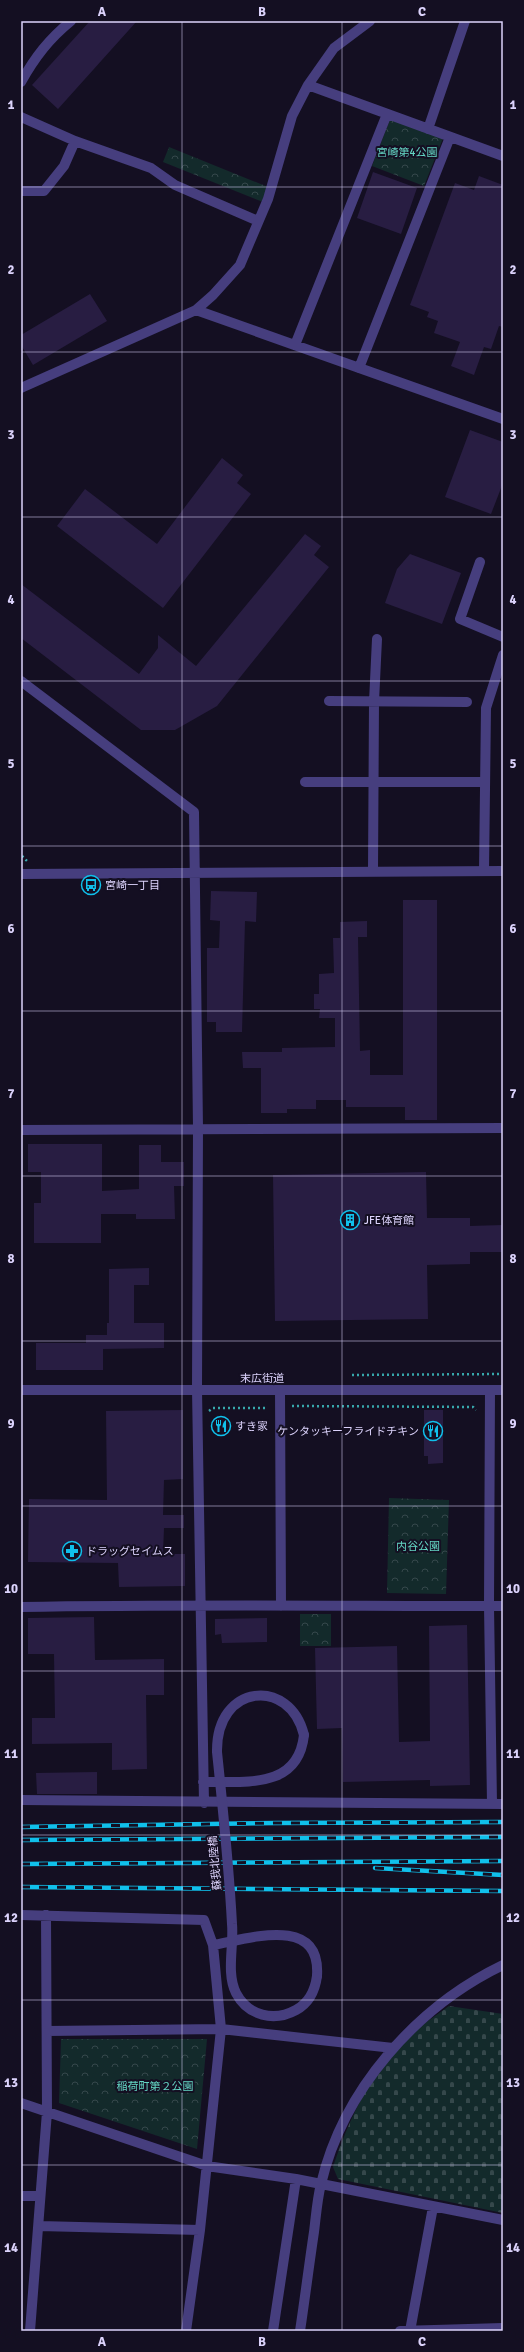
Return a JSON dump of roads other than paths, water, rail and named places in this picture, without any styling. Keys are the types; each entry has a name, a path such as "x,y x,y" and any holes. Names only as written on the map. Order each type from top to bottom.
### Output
{"street":[{"path":"21,82 37,54 53,35 71,21"},
{"path":"21,388 196,310 213,296 240,265 268,199 292,116 308,86 334,48 370,21"},
{"path":"428,129 465,21"},
{"path":"308,86 503,156"},
{"path":"294,345 387,114"},
{"path":"21,117 75,141 151,168 175,185 258,221"},
{"path":"359,368 450,137"},
{"path":"21,190 44,191 64,166 75,141"},
{"path":"196,310 503,419"},
{"path":"480,562 460,619 503,637"},
{"path":"374,871 374,702 377,639"},
{"path":"484,871 486,708 503,655"},
{"path":"21,681 194,812 198,1128 197,1390 204,1803"},
{"path":"328,700 374,702 467,702"},
{"path":"305,782 485,782"},
{"path":"21,874 503,871"},
{"path":"21,1130 198,1128 503,1128"},
{"name":"末広街道","path":"21,1390 503,1390"},
{"path":"280,1390 281,1606"},
{"path":"490,1390 489,1606 492,1804"},
{"path":"21,1607 201,1604 281,1606 503,1606"},
{"name":"蘇我北陸橋","path":"203,1782 217,1782 224,1781 238,1781 264,1779 288,1770 294,1765 302,1749 304,1735 297,1716 286,1705 270,1697 261,1696 242,1700 232,1706 224,1715 217,1737 217,1752 219,1767 219,1774 220,1782 221,1789 233,1926 232,1941 232,1948 232,1979 236,1994 251,2010 272,2017 293,2012 301,2007 313,1994 316,1985 318,1966 312,1950 299,1939 284,1934 275,1934 236,1941 229,1943 213,1946"},
{"path":"21,1800 204,1803 503,1804"},
{"path":"21,1915 204,1920 213,1946 221,2029 200,2230 186,2331"},
{"path":"30,2331 40,2226 40,2196 47,2112 46,1915"},
{"path":"300,2331 321,2184 330,2154 352,2106 393,2048 417,2023 484,1974 503,1965"},
{"path":"47,2031 221,2029 393,2048"},
{"path":"21,2103 207,2166 296,2179 503,2220"},
{"path":"273,2331 296,2179"},
{"path":"21,2196 40,2196"},
{"path":"410,2331 433,2207"},
{"path":"40,2226 200,2230"},
{"path":"400,2331 503,2328"}],"railway":[{"path":"21,1827 276,1823 503,1822"},
{"path":"21,1840 503,1837"},
{"path":"21,1864 503,1861"},
{"path":"375,1868 503,1875"},
{"path":"21,1887 503,1891"}],"place":[{"name":"宮崎一丁目","path":"91,885"},
{"name":"JFE体育館","path":"350,1220"},
{"name":"すき家","path":"221,1426"},
{"name":"ケンタッキーフライドチキン","path":"433,1431"},
{"name":"ドラッグセイムス","path":"72,1551"}],"park label":[{"name":"宮崎第4公園","path":"407,152"},
{"name":"内谷公園","path":"418,1546"},
{"name":"稲荷町第２公園","path":"155,2086"}]}
